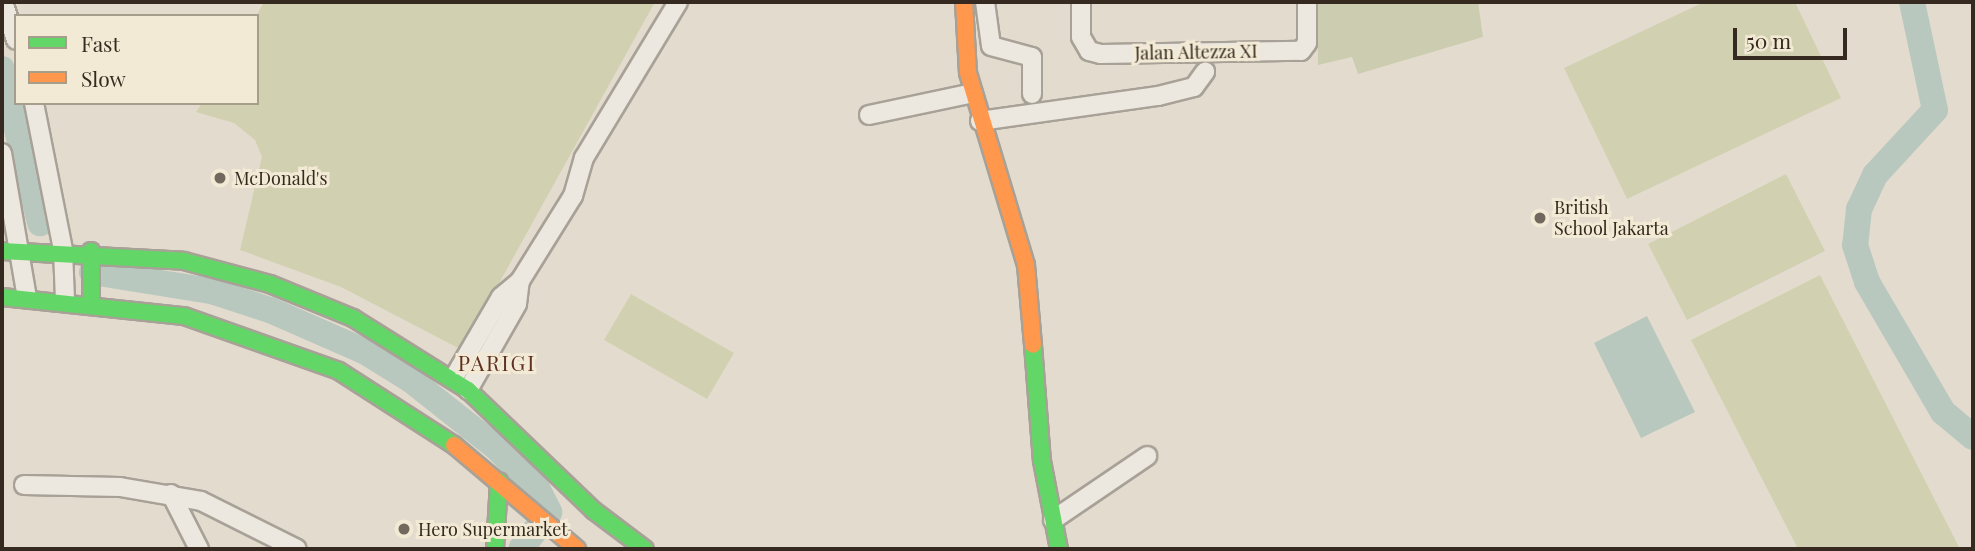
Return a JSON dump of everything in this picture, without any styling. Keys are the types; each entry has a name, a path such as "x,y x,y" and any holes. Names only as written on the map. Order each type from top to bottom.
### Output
{"main road":[{"path":"964,2 973,93 1026,265 1042,461 1059,549"},
{"path":"2,251 91,251 184,261 270,284 353,318 460,384 593,510 645,549"},
{"path":"91,251 91,302"},
{"path":"2,297 91,302 184,316 285,347 401,406 499,481 576,549"},
{"path":"495,549 499,481"}],"street":[{"path":"3,2 14,34"},
{"path":"460,384 501,297 520,281 576,190 584,158 678,2"},
{"path":"985,2 991,47 1032,57 1032,94"},
{"name":"Jalan Altezza XI","path":"1081,2 1081,37 1089,51 1101,54 1301,51 1307,43 1307,2"},
{"path":"980,121 1158,96 1194,88 1205,72"},
{"path":"869,115 973,93"},
{"path":"34,105 63,250 65,300"},
{"path":"2,153 24,250 27,298"},
{"path":"1053,520 1147,456"},
{"path":"24,485 171,494 244,518 297,549"},
{"path":"171,494 199,549"}],"green space":[{"path":"264,2 655,2 462,350 341,287 240,250 262,157 255,140 234,123 196,112 201,105 259,105 257,14"},
{"path":"1317,2 1478,2 1483,37 1358,74 1352,57 1318,65"},
{"path":"1704,2 1795,2 1841,98 1627,199 1564,68"},
{"path":"1786,174 1825,251 1687,320 1648,244"},
{"path":"1820,275 1960,549 1798,549 1691,340"},
{"path":"631,294 734,353 707,399 604,340"}],"shaded area":[{"path":"1647,316 1695,412 1641,438 1594,343"}],"waterway":[{"path":"1912,2 1935,110 1875,175 1859,209 1855,245 1867,282 1943,412 1973,437"},
{"path":"2,69 40,223"},
{"path":"92,272 211,291 270,310 364,351 411,380 497,448 538,490 549,512 521,549"}],"traffic: fast":[{"path":"2,251 184,261 270,284 353,318 468,390 593,510 645,549"},
{"path":"91,251 91,302"},
{"path":"2,297 184,316 339,371 454,445"},
{"path":"1033,345 1042,461 1059,549"},
{"path":"495,549 499,481"}],"traffic: slow":[{"path":"964,2 968,73 1026,265 1033,345"},
{"path":"454,445 577,549"}],"place":[{"name":"McDonald's","path":"220,178"},
{"name":"British School Jakarta","path":"1540,218"},
{"name":"Hero Supermarket","path":"404,529"}],"district":[{"name":"PARIGI","path":"497,362"}]}
